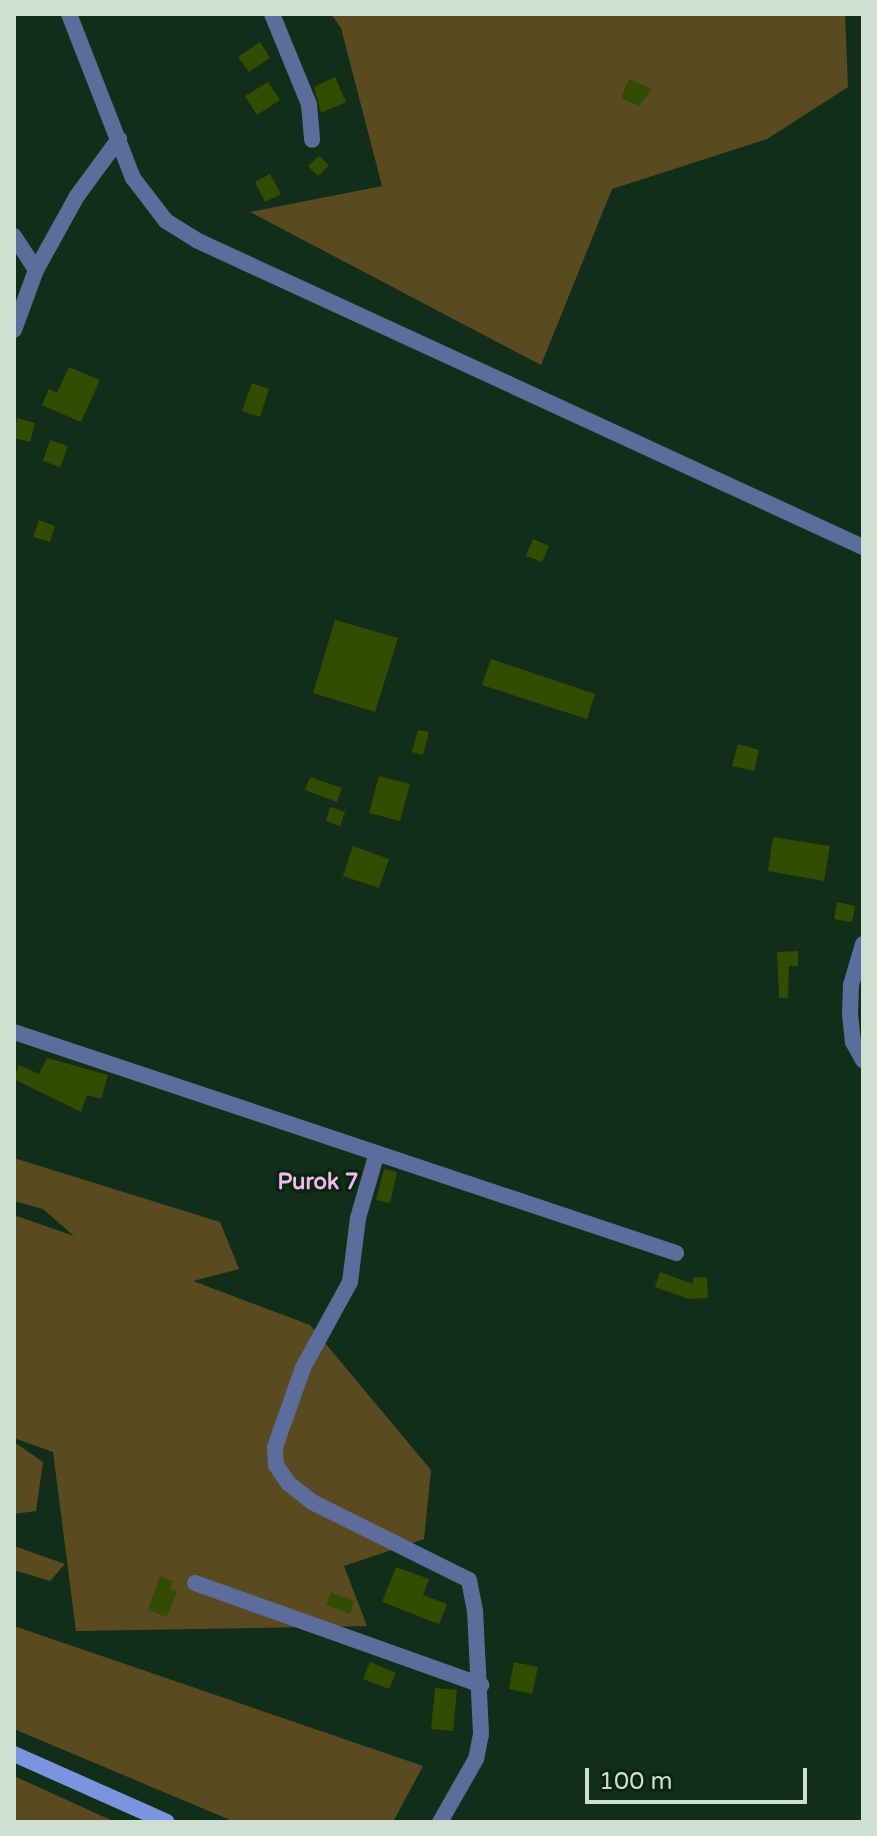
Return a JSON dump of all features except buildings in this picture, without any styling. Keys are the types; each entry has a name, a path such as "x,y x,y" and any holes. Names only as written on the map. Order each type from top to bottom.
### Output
{"main road":[{"path":"14,1754 167,1822"}],"street":[{"path":"69,14 119,139 149,201 166,221 196,240 863,547"},
{"path":"272,14 309,104 312,140"},
{"path":"14,330 36,270 77,196 119,139"},
{"path":"14,236 36,270"},
{"path":"863,944 851,985 850,1014 853,1042 863,1060"},
{"path":"14,1032 376,1156 676,1253"},
{"path":"376,1156 358,1218 350,1282 303,1368 275,1447 276,1465 288,1483 312,1502 469,1580 481,1685 476,1759 440,1822"},
{"path":"195,1583 481,1685"}],"shaded area":[{"path":"331,14 845,14 848,87 767,139 612,189 541,365 250,212 382,186 341,28"},
{"path":"14,1158 220,1222 239,1269 193,1281 310,1325 431,1470 424,1539 344,1566 367,1626 76,1631 53,1452 14,1438 14,1215 74,1236 43,1209 14,1201"},
{"path":"14,1442 43,1462 36,1511 14,1514"},
{"path":"14,1546 65,1564 50,1581 14,1570"},
{"path":"14,1626 423,1766 393,1822 235,1822 14,1729"},
{"path":"14,1776 115,1822 14,1822"}],"district":[{"name":"Purok 7","path":"318,1183"}]}
